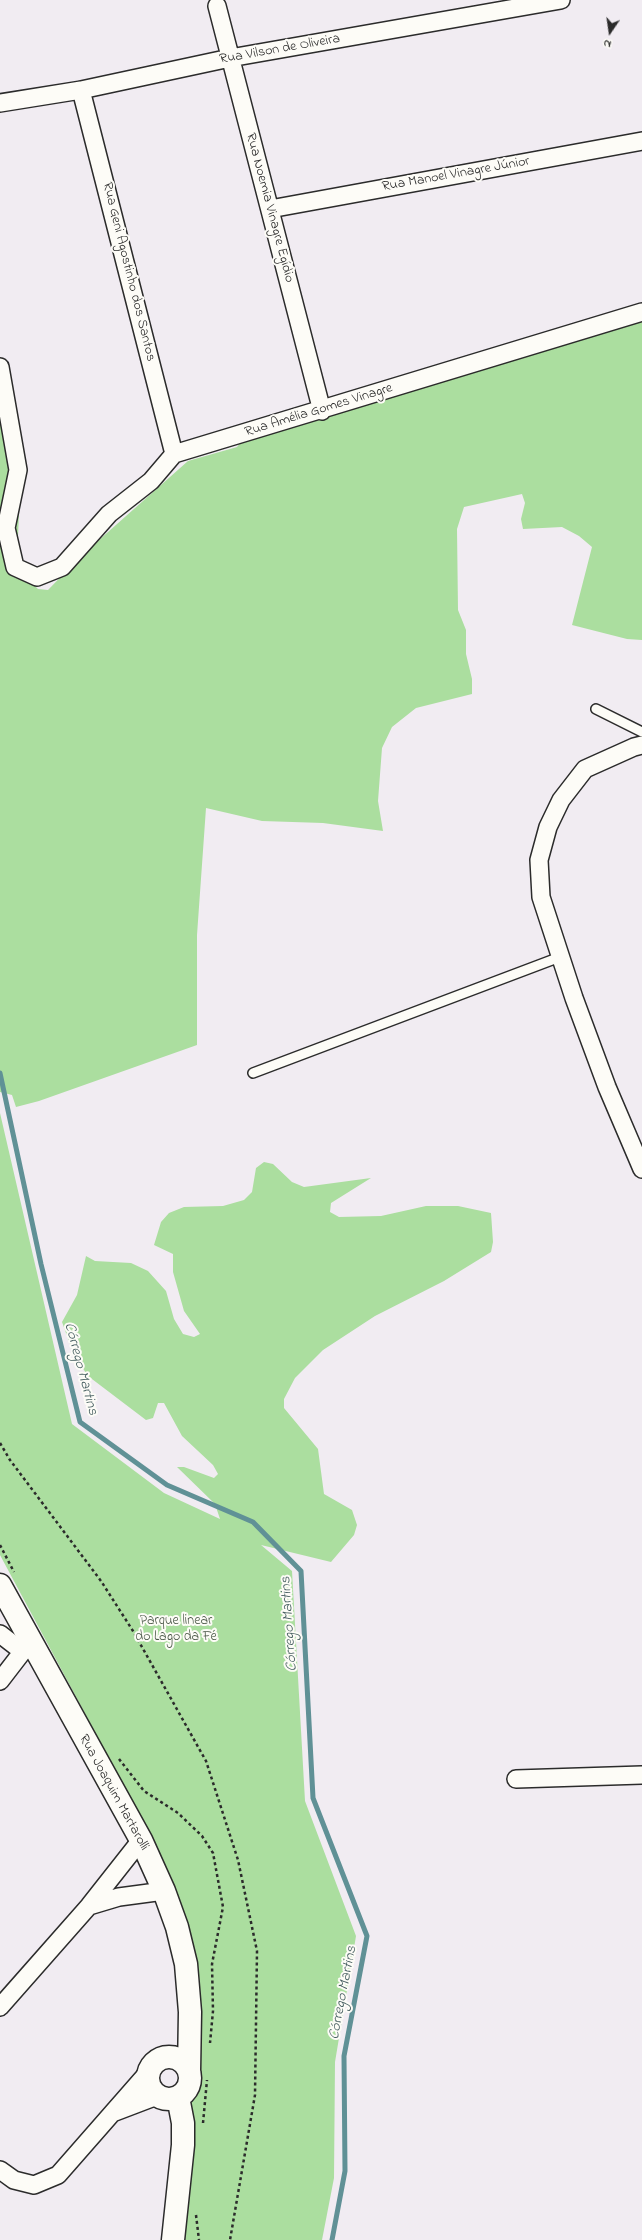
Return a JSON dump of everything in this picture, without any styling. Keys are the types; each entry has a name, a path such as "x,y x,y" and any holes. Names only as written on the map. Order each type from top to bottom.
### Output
{"street":[{"name":"Rua Vilson de Oliveira","path":"0,103 81,90 230,58 561,0"},
{"name":"Rua Noemia Vinagre Egídio","path":"217,6 322,410"},
{"name":"Rua Geni Agostinho dos Santos","path":"81,90 174,454"},
{"name":"Rua Manoel Vinagre Júnior","path":"270,209 642,141"},
{"name":"Rua Amélia Gomes Vinagre","path":"174,454 642,312"},
{"path":"0,367 18,470 6,528 15,567 37,577 62,567 109,514 151,481 174,454"},
{"path":"642,745 634,747 585,769 562,800 548,827 539,860 541,897 560,957 607,1086 642,1169"},
{"name":"Rua Joaquim Martarolli","path":"0,1585 26,1647 141,1840 164,1891 177,1927 186,1964 190,2012 189,2072"},
{"path":"0,1634 26,1647 0,1681"},
{"path":"516,1778 642,1775"},
{"path":"0,2007 89,1906 141,1840"},
{"path":"89,1906 119,1897 164,1891"},
{"path":"173,2240 183,2123 168,2096 149,2084 158,2064 190,2012"},
{"path":"0,2170 14,2180 34,2185 58,2174 113,2113 158,2064 180,2061 189,2072 188,2087 168,2096 113,2113"}],"lane":[{"path":"596,709 642,732"},
{"path":"253,1073 560,957"}],"path":[{"path":"0,1443 10,1460 101,1581 134,1631 206,1761 238,1860 257,1951 255,2095 230,2240"}],"green space":[{"path":"642,320 642,640 627,639 572,625 592,547 579,536 562,527 523,529 521,519 525,503 522,494 464,507 457,529 458,610 466,630 466,654 472,679 472,694 416,708 392,727 382,748 378,801 383,831 323,823 262,821 206,808 197,935 197,1045 39,1101 16,1107 12,1095 0,1092 0,371 22,451 17,557 26,577 38,589 48,590 81,556 188,461 237,447 246,435"},
{"name":"Parque linear do Lago da Fé","path":"0,1113 72,1424 164,1493 220,1519 215,1504 177,1467 184,1467 214,1478 218,1474 213,1465 182,1436 164,1403 158,1403 153,1418 146,1420 88,1376 74,1355 62,1322 77,1295 86,1256 95,1261 131,1263 148,1271 166,1291 174,1319 183,1334 194,1337 200,1334 184,1311 173,1272 173,1254 154,1245 161,1222 169,1213 184,1207 223,1206 244,1200 252,1192 256,1168 264,1162 273,1164 292,1182 304,1187 371,1178 331,1203 330,1212 339,1217 381,1216 426,1206 458,1206 491,1213 493,1242 491,1252 444,1281 375,1316 323,1350 295,1378 284,1399 284,1408 318,1449 324,1494 352,1510 357,1525 354,1535 331,1562 261,1545 292,1571 305,1801 356,1936 335,2062 334,2178 322,2240 177,2240 193,2044 189,1956 97,1736 0,1555"}],"waterway":[{"name":"Córrego Martins","path":"0,1073 41,1264 80,1422 167,1485 253,1522 301,1571 313,1798 367,1936 344,2056 345,2171 332,2240"}]}
